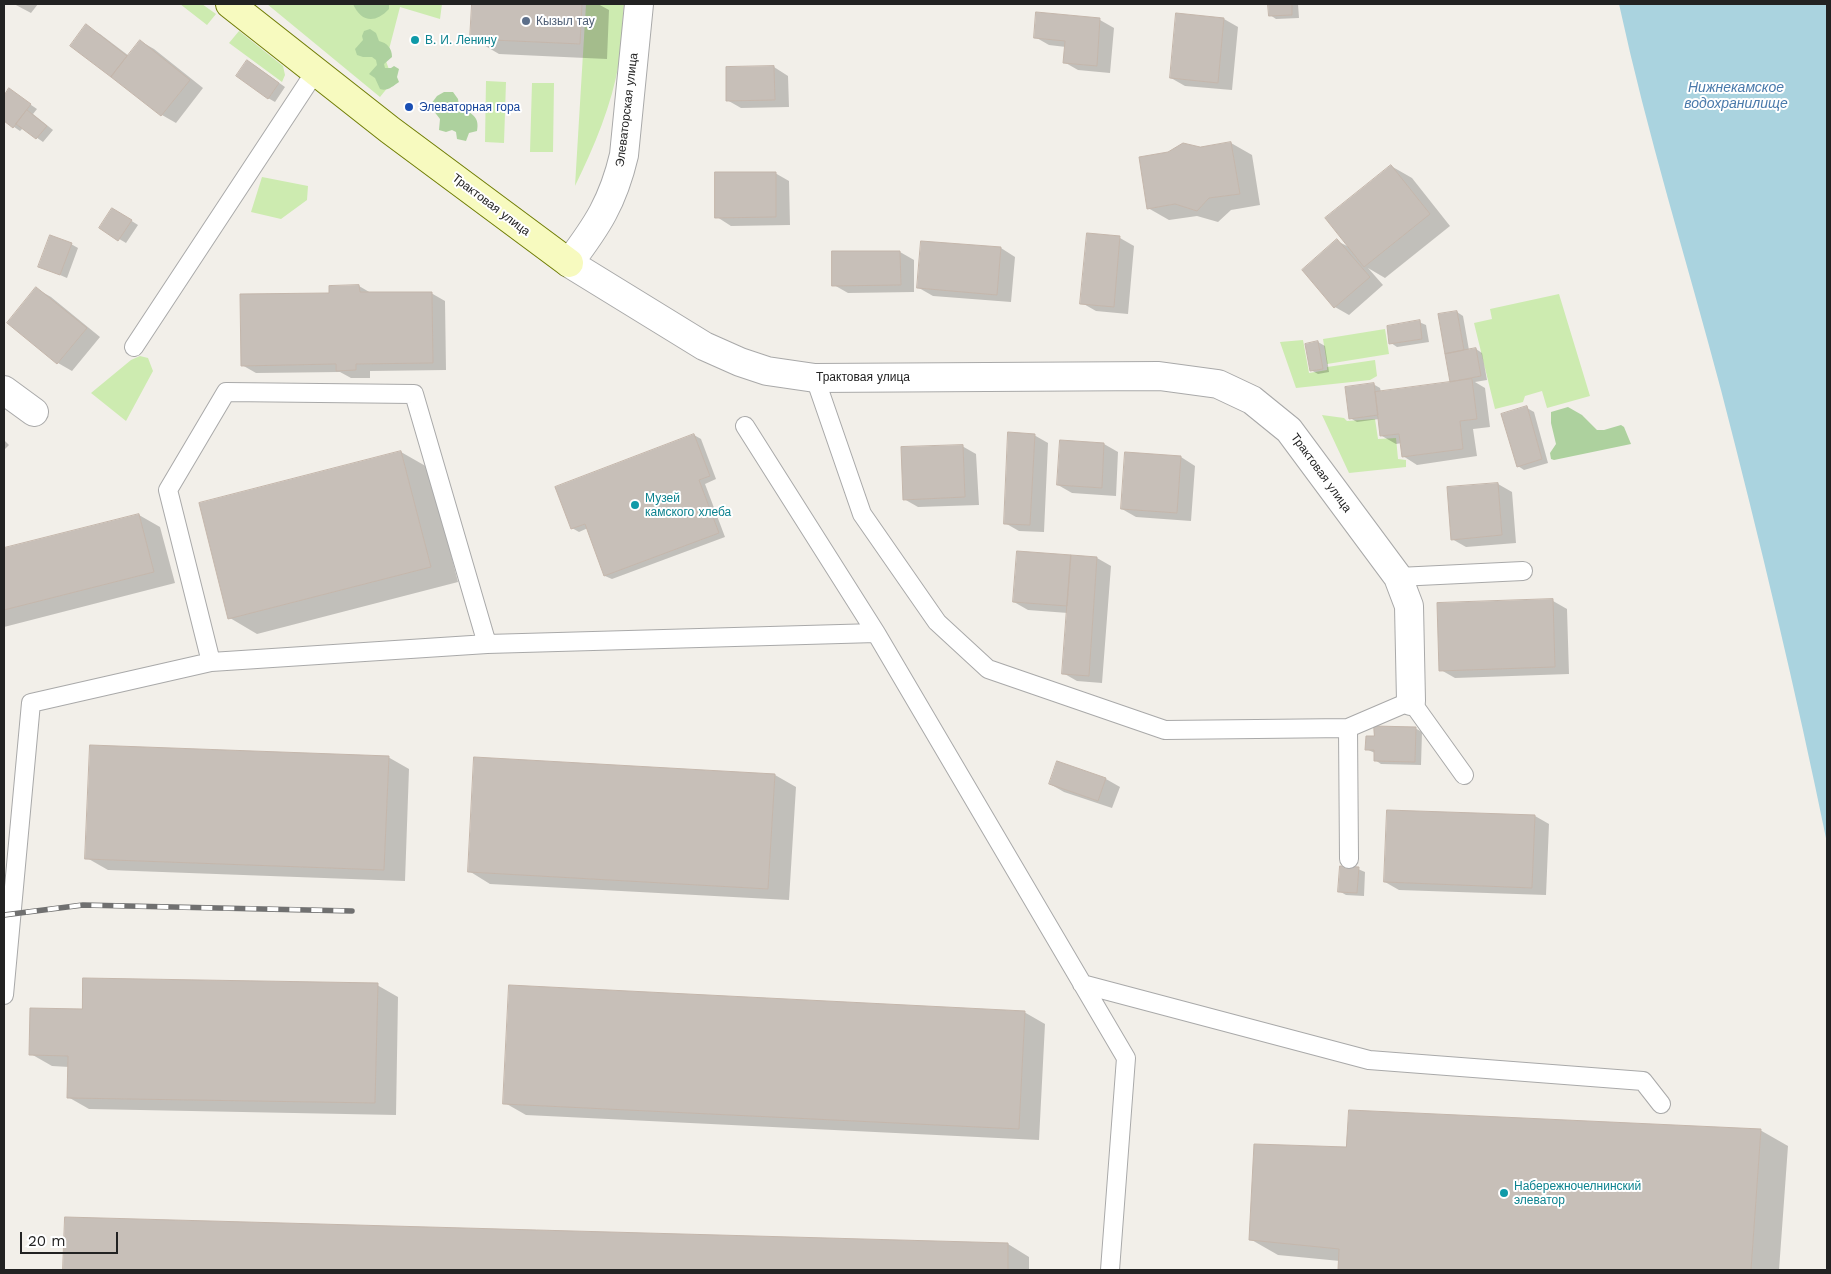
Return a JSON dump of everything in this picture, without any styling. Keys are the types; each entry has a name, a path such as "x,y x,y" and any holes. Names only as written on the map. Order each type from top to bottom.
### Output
{"street":[{"name":"Трактовая улица","path":"230,4 390,130 568,263 704,346 740,362 767,371 815,378 1159,376 1218,384 1252,400 1289,430 1398,577 1409,606 1411,701"},
{"name":"Элеваторская улица","path":"568,263 589,236 607,207 618,179 624,155 639,4"},
{"path":"4,390 34,412"}],"lane":[{"path":"134,347 315,72"},
{"path":"815,378 862,514 937,622 988,669 1165,730 1348,728 1411,701 1464,774"},
{"path":"210,662 168,490 226,392 414,394 487,644"},
{"path":"745,426 876,633 1126,1058 1110,1270"},
{"path":"1398,577 1523,572"},
{"path":"4,995 31,703 210,662 487,644 876,633"},
{"path":"1348,728 1349,859"},
{"path":"1082,984 1369,1060 1643,1081 1661,1104"}],"green space":[{"path":"180,4 202,4 216,14 207,25"},
{"path":"267,4 442,4 440,19 400,7 386,61 393,81 380,97"},
{"path":"353,4 389,4 389,9 379,17 369,19 360,14"},
{"path":"586,4 624,4 620,55 612,94 595,141 575,186"},
{"path":"370,29 376,33 379,41 387,45 391,51 392,57 384,64 385,68 394,66 399,69 397,77 399,82 388,89 380,89 375,78 369,74 377,65 376,60 372,57 357,55 355,49 363,40 364,31"},
{"path":"239,31 283,66 285,75 282,82 229,43"},
{"path":"486,81 506,82 504,143 485,142"},
{"path":"532,83 554,83 553,152 530,152"},
{"path":"444,92 453,92 458,99 459,107 476,118 477,131 469,133 466,141 457,139 456,132 452,130 446,132 439,130 440,119 431,104 437,96"},
{"path":"262,177 308,186 307,200 281,219 251,212"},
{"path":"1559,294 1590,396 1547,408 1542,391 1525,396 1523,402 1495,409 1474,323 1492,319 1490,309"},
{"path":"1385,329 1389,354 1327,364 1323,339"},
{"path":"1303,340 1309,373 1327,370 1327,367 1375,360 1377,376 1370,380 1296,388 1280,342"},
{"path":"140,356 148,358 153,371 126,421 91,393 131,360"},
{"path":"1568,407 1582,415 1597,430 1621,425 1624,427 1631,444 1554,460 1551,459 1550,453 1556,444 1551,423 1551,412"},
{"path":"1322,415 1344,418 1347,421 1375,419 1378,439 1396,438 1398,459 1406,460 1406,467 1349,473"}],"water":[{"name":"Нижнекамское водохранилище","path":"1619,4 1827,4 1827,843 1750,503 1642,101"}],"building":[{"name":"Кызыл тау","path":"472,4 582,4 580,44 470,39"},
{"path":"1268,4 1292,4 1292,15 1269,16"},
{"path":"1036,12 1100,18 1097,66 1063,63 1065,41 1034,38"},
{"path":"1176,13 1224,18 1218,83 1170,78"},
{"path":"86,24 127,56 111,77 70,46"},
{"path":"140,40 190,80 161,116 111,77"},
{"path":"247,60 279,83 268,99 236,76"},
{"path":"774,66 775,100 726,101 726,67"},
{"path":"9,88 31,104 13,128 4,121 4,96"},
{"path":"27,110 47,126 36,139 16,124"},
{"path":"1231,142 1240,194 1209,198 1197,211 1175,204 1147,209 1139,157 1168,152 1183,143 1200,147"},
{"path":"1391,165 1430,214 1364,267 1325,218"},
{"path":"715,172 776,172 776,217 715,218"},
{"path":"112,208 132,220 118,241 99,228"},
{"path":"1087,233 1120,236 1114,307 1080,304"},
{"path":"50,235 72,243 60,275 38,267"},
{"path":"1337,239 1370,277 1334,308 1302,270"},
{"path":"921,241 1001,247 997,295 917,288"},
{"path":"832,251 900,251 901,285 832,286"},
{"path":"359,285 360,292 432,292 433,363 356,364 356,370 336,371 336,364 241,366 240,294 329,293 329,286"},
{"path":"36,287 87,328 57,364 7,323"},
{"path":"1457,311 1464,350 1445,354 1438,314"},
{"path":"1420,320 1422,339 1389,344 1387,326"},
{"path":"1318,341 1323,369 1310,371 1305,344"},
{"path":"1476,348 1481,376 1450,382 1445,354"},
{"path":"1472,379 1477,419 1460,421 1463,449 1402,457 1399,434 1380,436 1375,392"},
{"path":"1374,383 1378,415 1349,419 1345,387"},
{"path":"1527,406 1542,459 1517,467 1501,414"},
{"path":"1008,432 1035,434 1030,525 1004,524"},
{"name":"Музей камского хлеба","path":"694,434 710,476 699,480 719,533 604,576 585,524 571,529 555,487"},
{"path":"1060,440 1104,443 1102,488 1057,485"},
{"path":"963,445 965,497 903,500 901,447"},
{"path":"401,451 431,567 228,619 199,503"},
{"path":"1125,452 1181,456 1177,513 1121,509"},
{"path":"1498,483 1502,535 1451,540 1447,487"},
{"path":"139,514 154,572 4,610 4,548"},
{"path":"1017,551 1071,555 1067,606 1013,602"},
{"path":"1071,555 1097,557 1089,676 1062,674"},
{"path":"1553,599 1555,667 1439,671 1437,603"},
{"path":"1374,726 1416,727 1415,762 1374,761 1374,750 1365,750 1366,736 1374,736"},
{"path":"90,745 389,756 384,870 85,859"},
{"path":"474,757 775,774 768,889 468,872"},
{"path":"1057,761 1106,778 1098,801 1049,784"},
{"path":"1387,810 1535,815 1532,888 1384,882"},
{"path":"1340,866 1359,867 1357,893 1338,892"},
{"path":"83,978 378,983 375,1103 67,1098 68,1056 29,1055 30,1008 82,1009"},
{"path":"509,985 1025,1011 1019,1129 503,1104"},
{"name":"Набережночелнинский элеватор","path":"1349,1110 1761,1129 1751,1270 1338,1270 1339,1249 1249,1240 1254,1144 1346,1147"},
{"path":"65,1217 1008,1243 1008,1270 63,1270"}],"railway":[{"path":"4,915 83,905 352,911"}],"place":[{"name":"Кызыл тау","path":"526,21"},
{"name":"В. И. Ленину","path":"415,40"},
{"name":"Элеваторная гора","path":"409,107"},
{"name":"Музей камского хлеба","path":"635,505"},
{"name":"Набережночелнинский элеватор","path":"1504,1193"}]}
